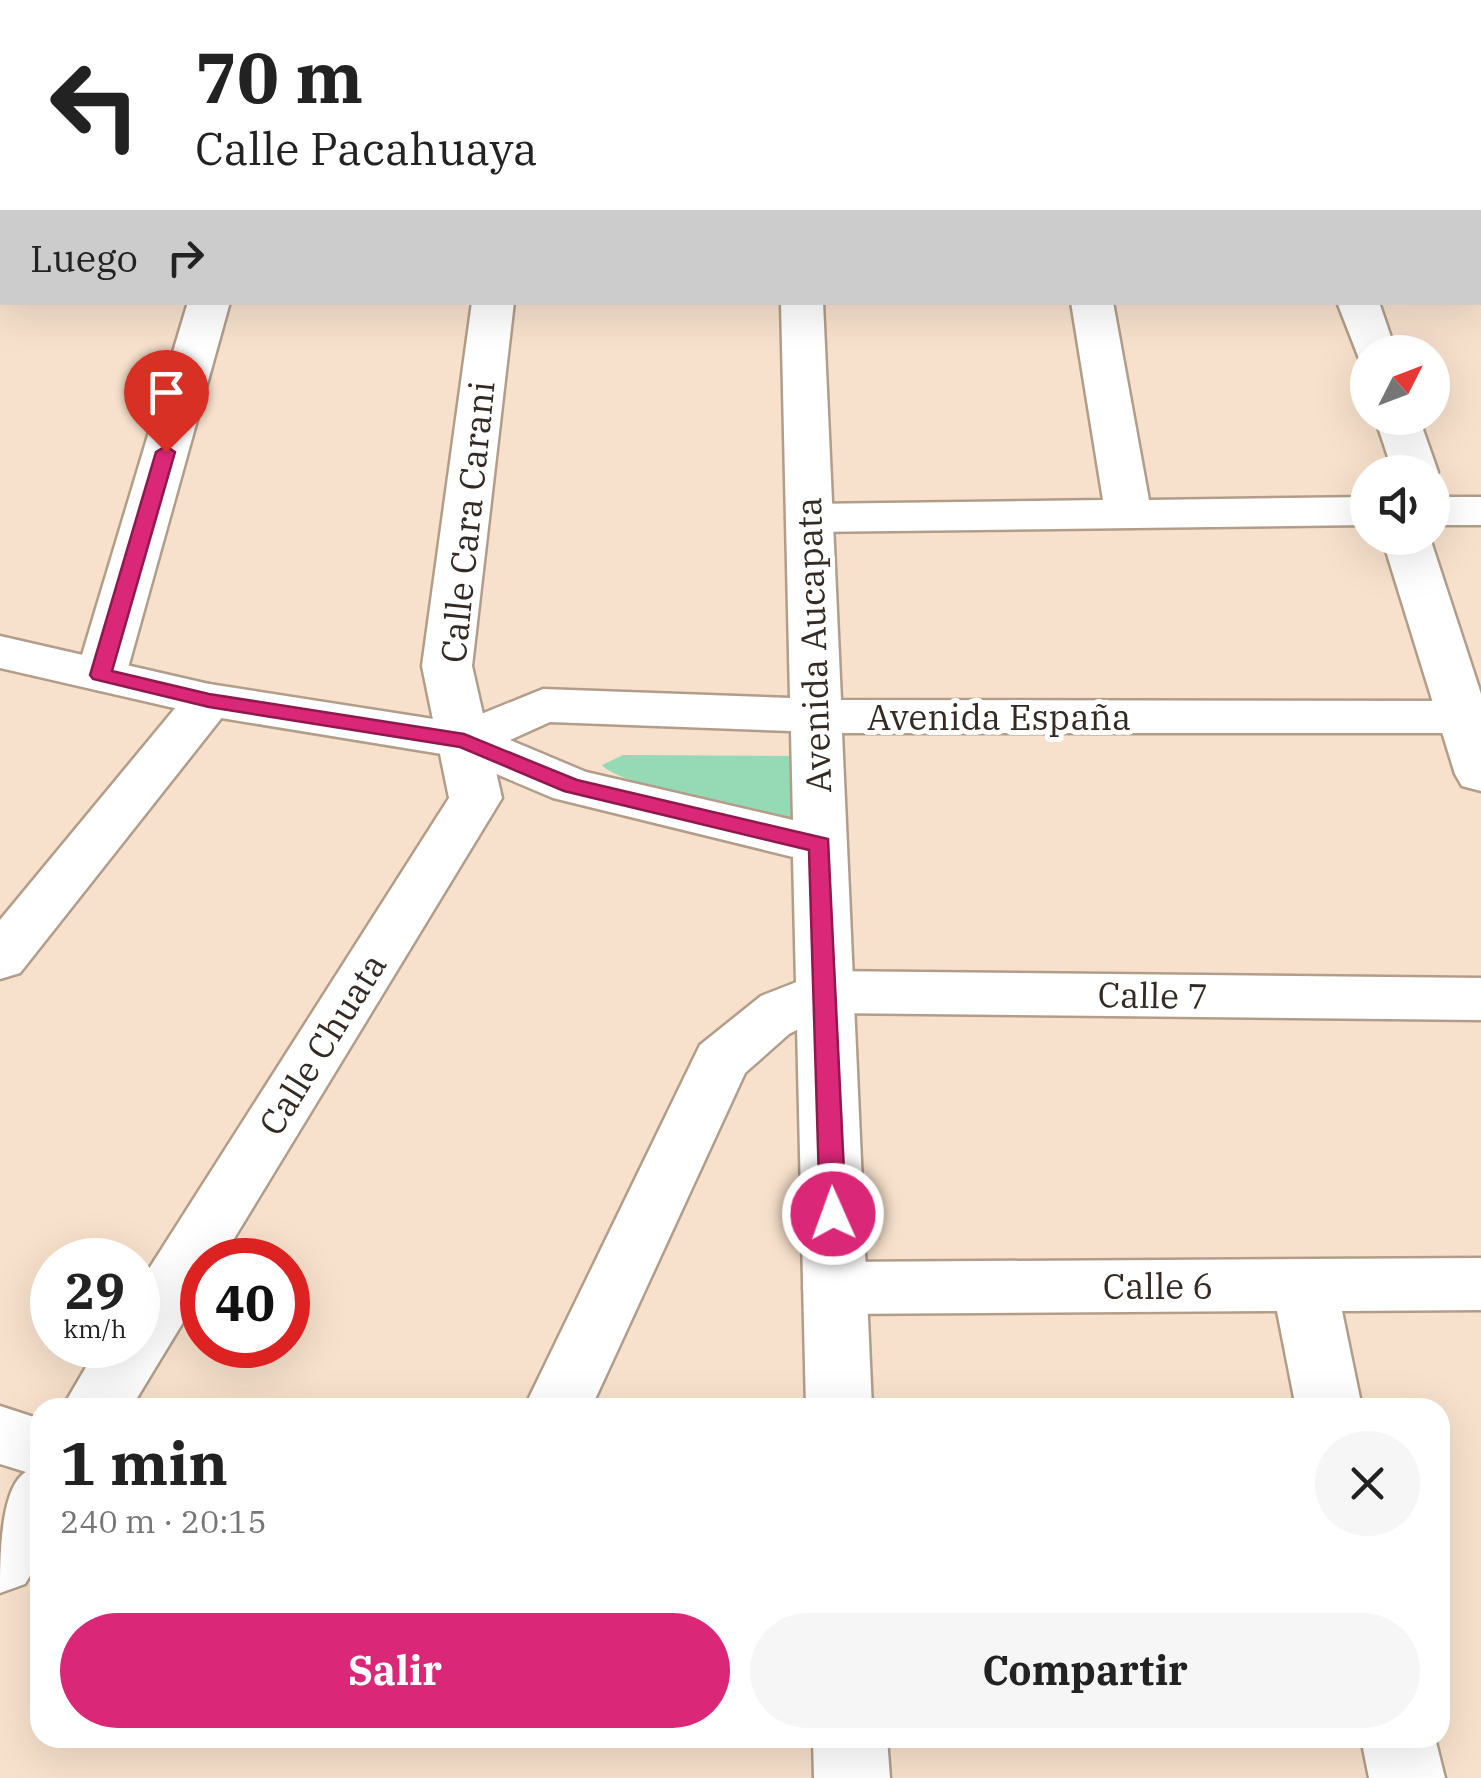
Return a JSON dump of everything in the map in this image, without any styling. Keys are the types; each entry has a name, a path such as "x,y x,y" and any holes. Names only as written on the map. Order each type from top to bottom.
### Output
{"street":[{"path":"100,675 207,305"},
{"name":"Calle Cara Carani","path":"464,741 447,666 492,305"},
{"name":"Avenida Aucapata","path":"802,305 839,1398"},
{"path":"1093,305 1128,512"},
{"path":"1359,305 1369,335"},
{"path":"809,518 1350,510"},
{"path":"1450,510 1481,511"},
{"path":"1412,555 1472,717 1481,774"},
{"path":"0,652 209,700 464,741 572,786 820,844"},
{"path":"0,960 209,700"},
{"name":"Avenida España","path":"464,741 543,705 816,716 1472,717"},
{"name":"Calle Chuata","path":"160,1304 476,798 464,741"},
{"path":"562,1398 721,1060 752,1028 793,1002 825,992"},
{"name":"Calle 7","path":"825,992 1481,999"},
{"name":"Calle 6","path":"836,1288 1481,1284"},
{"path":"1304,1286 1327,1398"},
{"name":"Calle Chuata","path":"101,1398 120,1368"},
{"path":"0,1435 30,1445"},
{"path":"0,1562 30,1513"},
{"path":"850,1748 852,1778"},
{"path":"1400,1748 1407,1778"}],"green space":[{"path":"623,755 803,756 841,776 846,800 831,812 810,820 756,814 662,791 602,765"}],"route":[{"path":"166,452 100,675 209,700 464,741 572,786 820,844 833,1214"}]}
